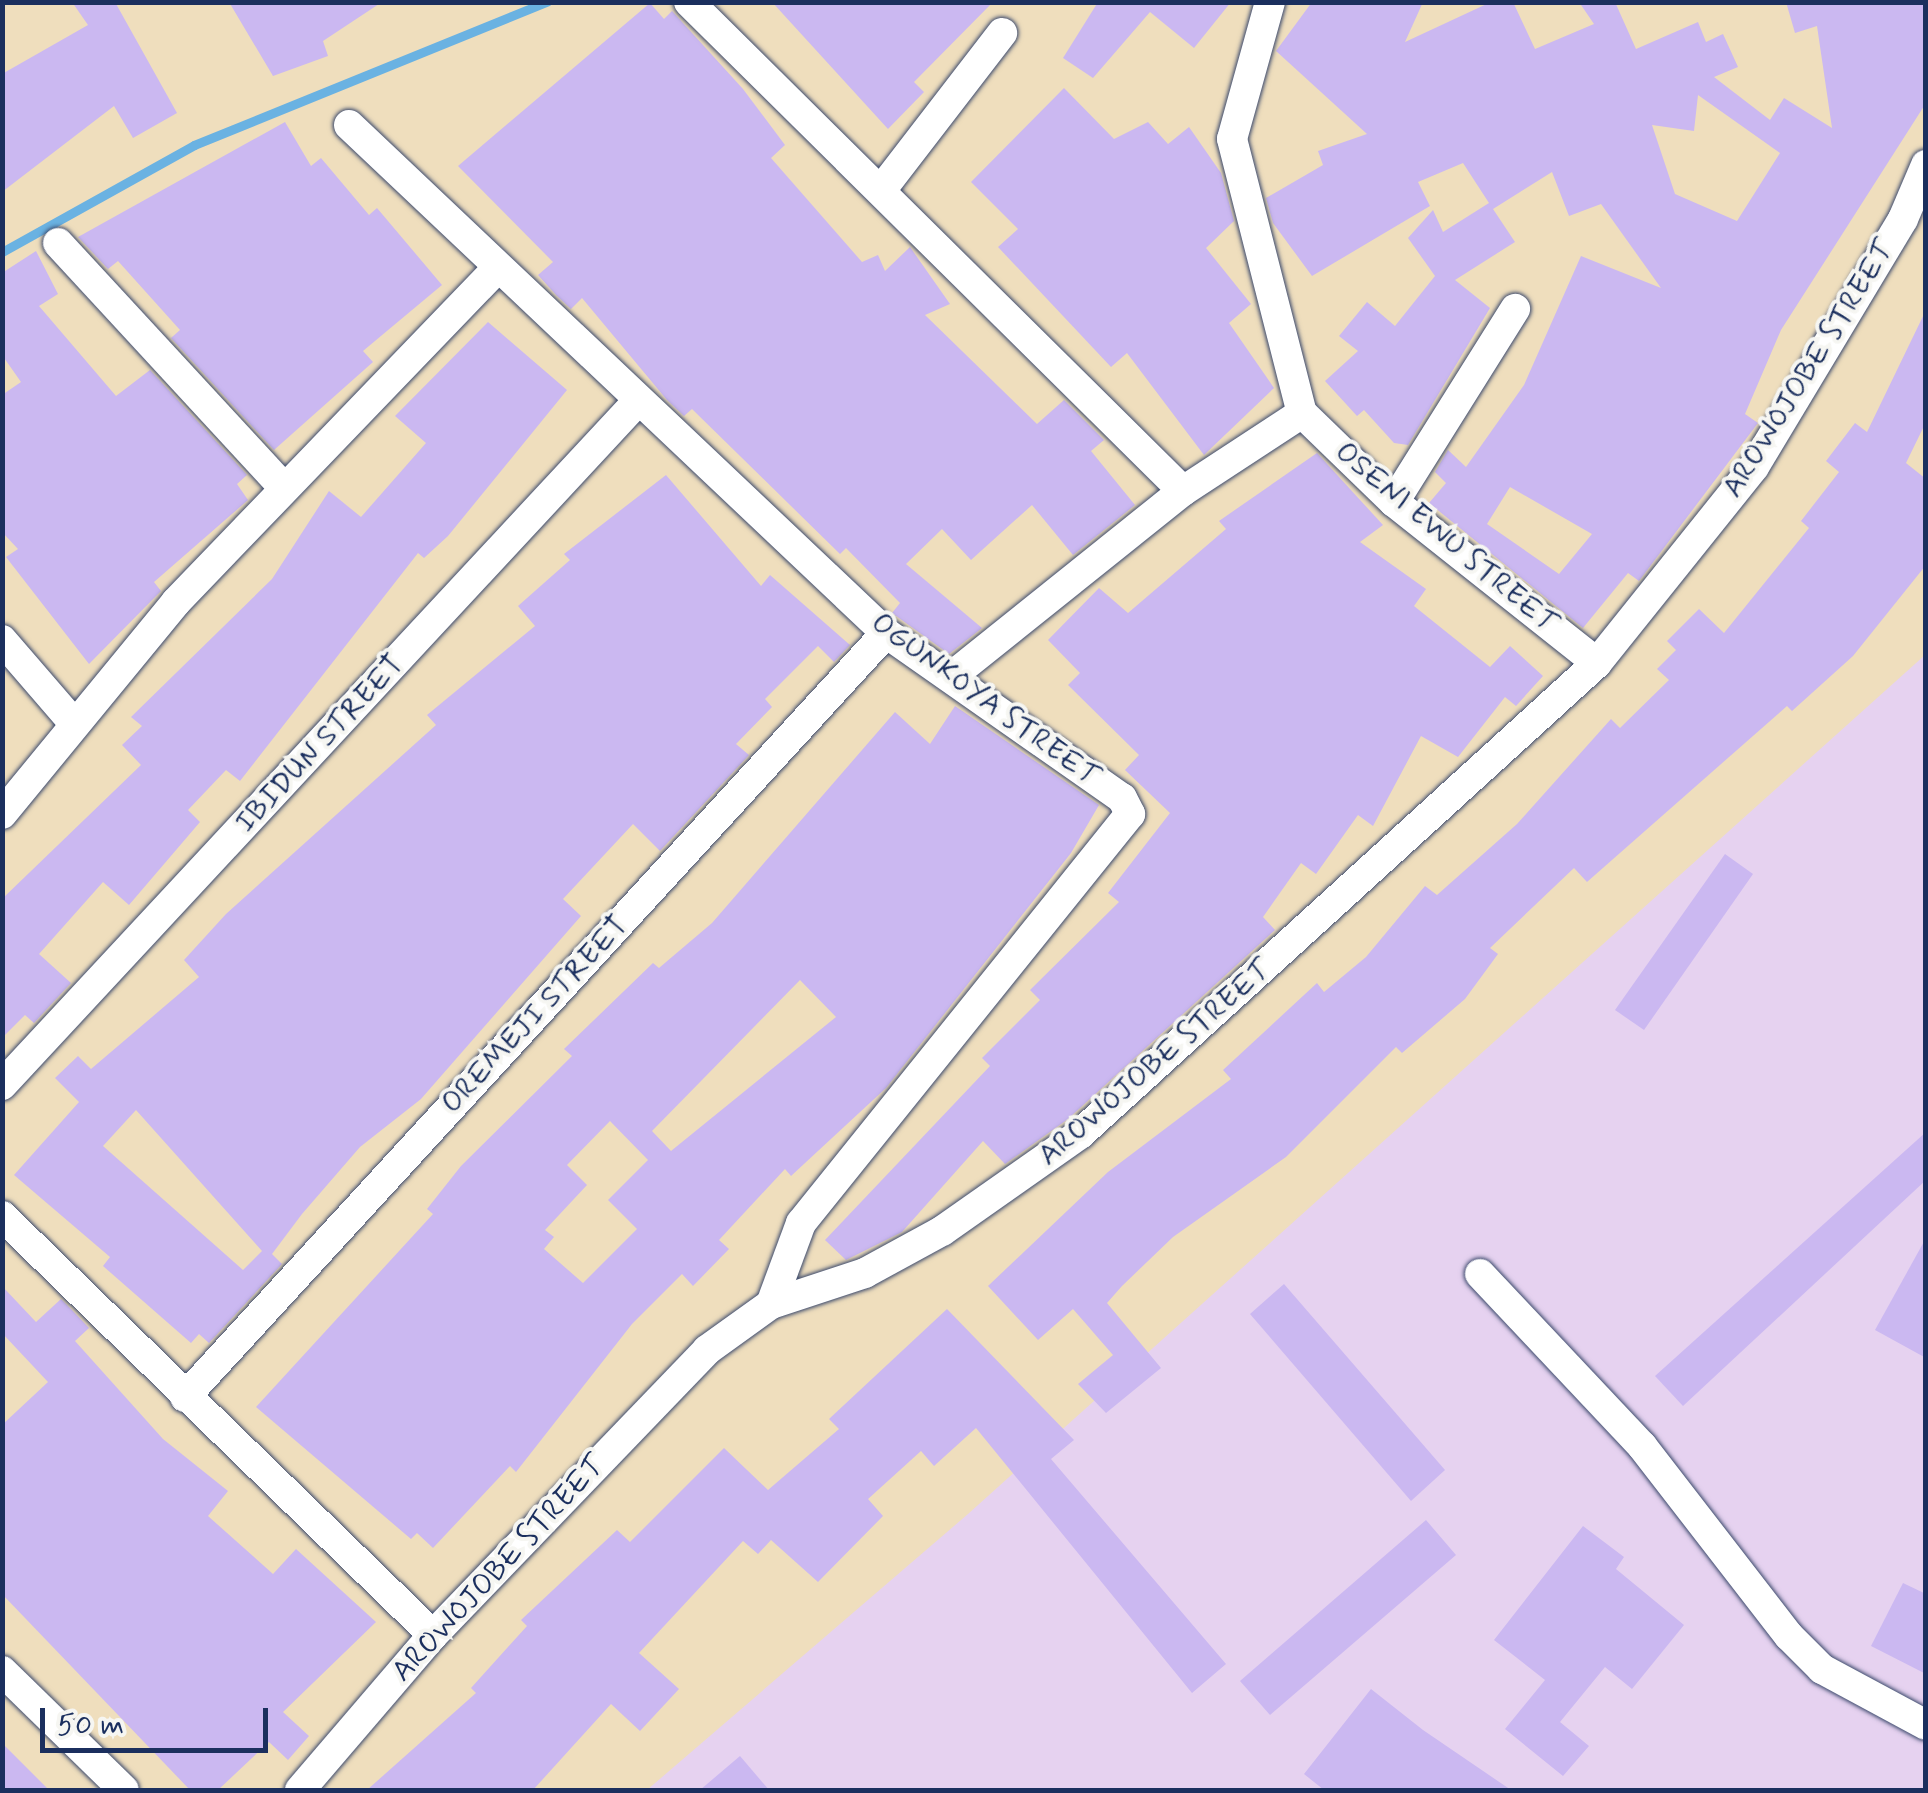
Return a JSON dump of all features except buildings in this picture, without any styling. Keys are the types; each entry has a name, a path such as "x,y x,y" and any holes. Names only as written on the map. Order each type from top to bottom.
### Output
{"street":[{"path":"689,2 1183,491"},
{"path":"952,676 1183,491 1302,413 1232,139 1270,2"},
{"path":"882,189 1002,34"},
{"name":"OGUNKOYA STREET","path":"349,124 496,270 886,633 1122,798 1130,814 801,1222 771,1304"},
{"name":"AROWOJOBE STREET","path":"300,1790 433,1635 707,1350 771,1304 865,1273 942,1231 1080,1134 1597,664 1754,467 1914,224 1926,165"},
{"path":"58,243 282,486"},
{"path":"2,814 72,721 282,486 496,270"},
{"path":"1394,502 1515,310"},
{"name":"IBIDUN STREET","path":"2,1085 636,402"},
{"name":"OSENI EWU STREET","path":"1302,413 1394,502 1597,664"},
{"name":"OREMEJI STREET","path":"185,1396 886,633"},
{"path":"2,640 72,721"},
{"path":"2,1216 433,1635"},
{"path":"1480,1274 1642,1446 1800,1646 1822,1668 1926,1724"},
{"path":"2,1671 124,1790"}],"shaded area":[{"path":"1925,655 1925,1790 647,1790 968,1514"}],"waterway":[{"path":"2,252 194,145 547,2"}]}
